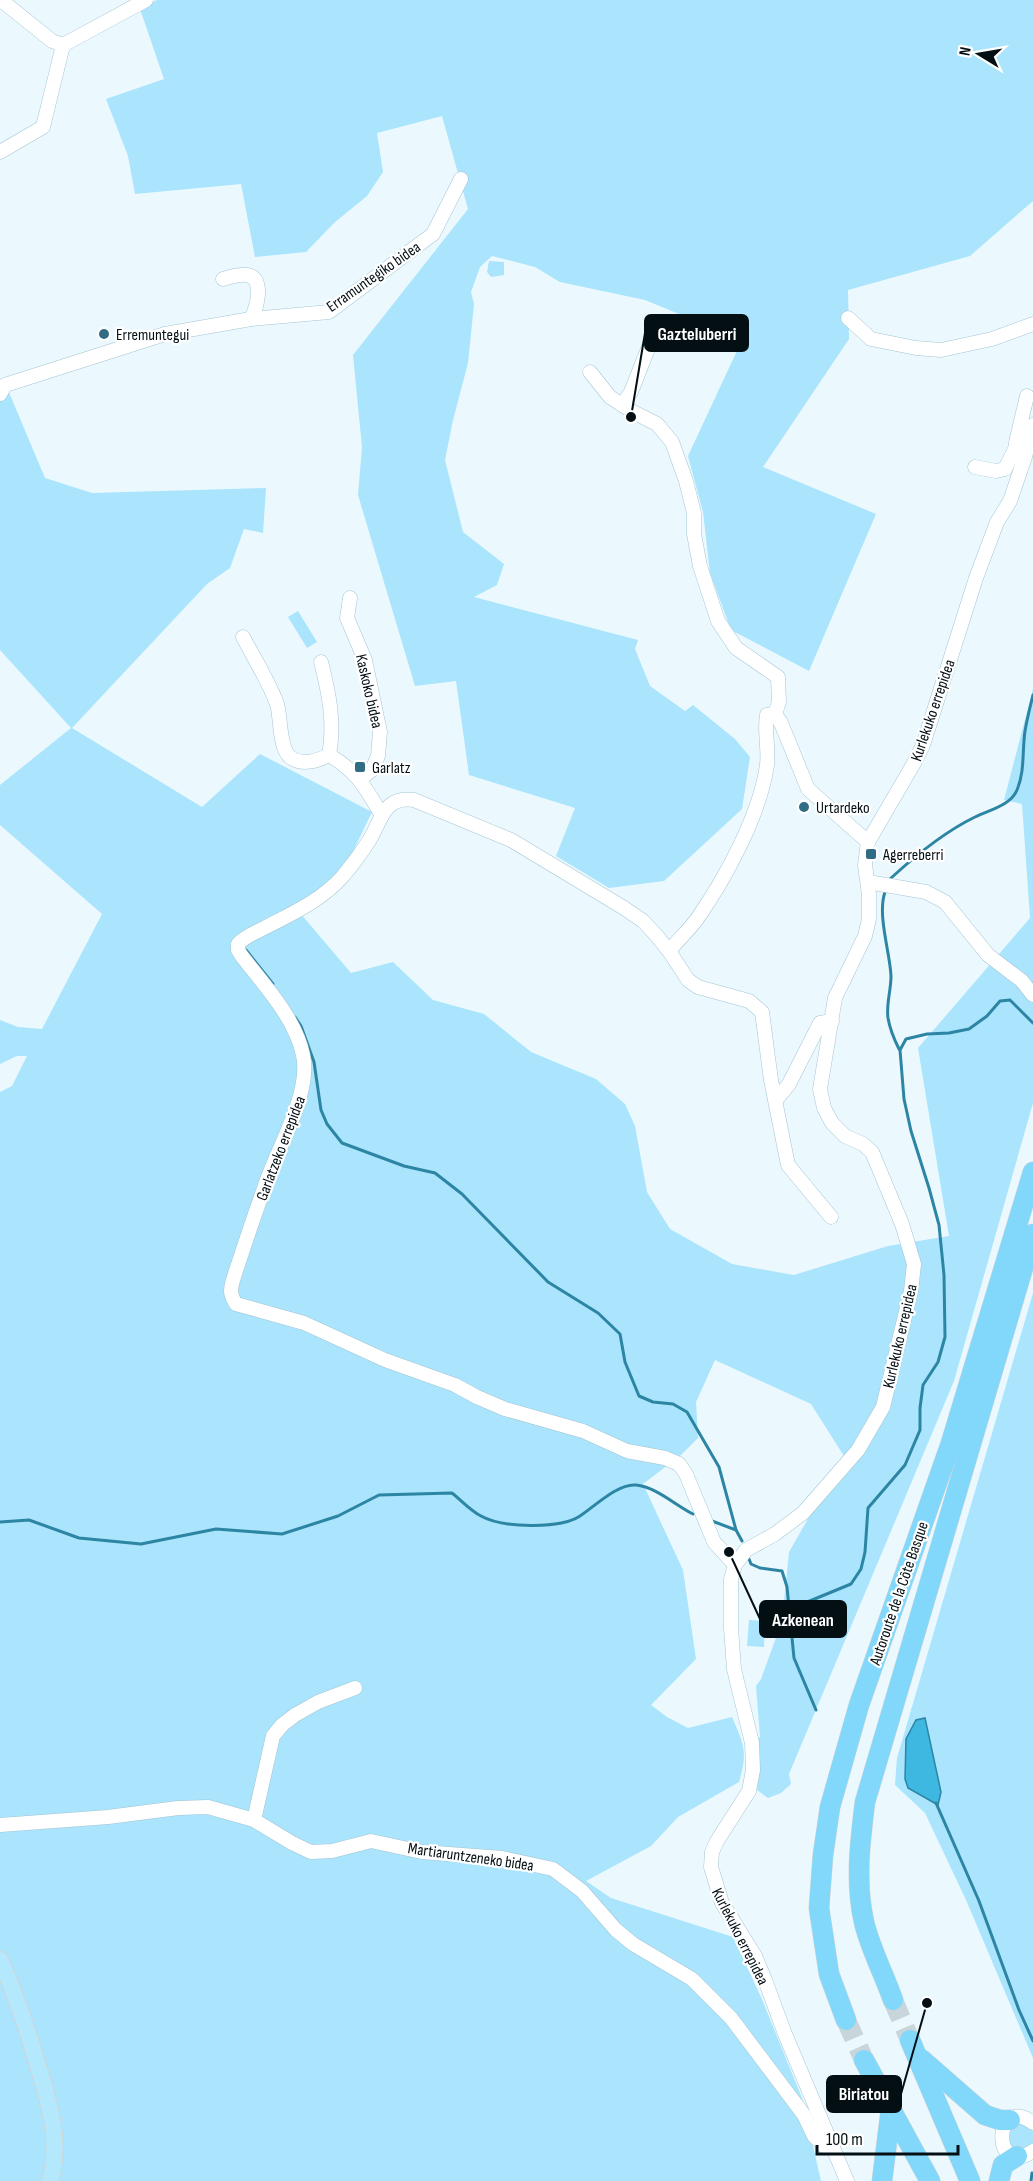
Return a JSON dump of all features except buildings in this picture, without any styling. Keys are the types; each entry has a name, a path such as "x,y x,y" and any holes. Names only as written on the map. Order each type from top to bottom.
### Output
{"highway":[{"name":"Autoroute de la Côte Basque","path":"846,2020 829,1974 819,1908 830,1807 859,1705 951,1443 1033,1172"},
{"name":"Autoroute de la Côte Basque","path":"893,2000 864,1923 859,1888 860,1846 865,1802 1033,1234"},
{"path":"970,2181 914,2048 985,2115 1000,2120 1010,2120"},
{"path":"864,2060 930,2181"},
{"path":"882,2181 891,2109"},
{"path":"999,2181 1003,2164 1026,2156"}],"main road":[{"path":"0,1960 14,1989 51,2110 55,2142 50,2181"},
{"path":"0,1974 33,2049"}],"street":[{"path":"1,0 52,41 63,45"},
{"path":"0,152 43,127 63,45 146,0"},
{"name":"Erramuntegiko bidea","path":"0,394 5,385 165,334 251,319 329,312 433,234 461,179"},
{"path":"223,279 246,274 256,281 258,292 251,319"},
{"path":"848,318 872,339 916,348 941,350 992,339 1033,324"},
{"path":"622,405 631,392 651,341"},
{"path":"590,372 610,397 657,424 672,442 686,481 694,513 694,534 700,566 718,621 736,648 778,677 779,702 775,714"},
{"path":"975,466 996,471 1005,469 1023,439 1027,396"},
{"name":"Kurlekuko errepidea","path":"848,2181 785,2034 755,1956 722,1903 711,1868 712,1852 717,1840 749,1791 753,1770 752,1743 734,1669 731,1579 735,1565 746,1550 775,1534 803,1513 858,1450 883,1407 911,1291 914,1264 902,1224 872,1152 863,1143 845,1136 832,1124 824,1108 819,1089 838,991 865,936 870,908 865,858 868,842 923,745 980,569 997,522 1010,501 1023,439 1033,425"},
{"name":"Kaskoko bidea","path":"350,598 347,618 365,660 380,732 378,756 372,770 360,778"},
{"path":"243,637 277,704 285,752 292,759 316,762 329,755 332,741 331,702 321,662"},
{"path":"775,714 781,723 808,789 868,842"},
{"path":"669,951 696,920 729,868 758,803 767,766 768,748 765,726 767,715 775,714"},
{"path":"329,755 343,763 360,778 381,814 393,804 404,799 414,800 511,840 643,921 669,951 688,980 698,987 749,1001 762,1012 771,1080 777,1100 788,1165 831,1217"},
{"name":"Garlatzeko errepidea","path":"381,814 372,836 333,887 304,908 238,944 238,951 278,1004 294,1032 300,1044 305,1071 300,1099 267,1182 233,1280 230,1290 232,1298 236,1304 304,1323 385,1360 455,1385 504,1408 583,1431 627,1451 665,1458 679,1464 686,1474 714,1542 735,1565"},
{"path":"868,882 926,892 945,902 988,955 1022,981 1033,995"},
{"path":"777,1100 789,1084 820,1023 832,1021"},
{"path":"254,1820 273,1736 295,1715 318,1702 355,1688"},
{"name":"Martiaruntzeneko bidea","path":"0,1825 208,1807 254,1820 292,1844 311,1852 332,1851 371,1841 422,1852 502,1858 553,1869 582,1891 616,1929 633,1944 692,1979 731,2018 804,2115 814,2136 825,2147 833,2146"},
{"path":"1026,2156 1007,2151 1001,2141 1002,2129 1010,2120 1019,2118 1033,2123"}],"shaded area":[{"path":"157,0 1033,0 1033,201 970,256 848,290 849,339 763,467 876,514 809,671 731,630 710,573 703,512 688,456 742,340 645,300 560,282 535,267 492,256 480,267 471,292 474,304 468,363 445,460 463,532 504,564 497,585 474,597 638,640 635,649 650,686 685,711 693,705 735,739 750,757 742,809 664,881 609,888 556,856 575,808 469,775 456,681 415,686 358,495 362,447 353,355 468,209 442,116 377,133 383,172 367,196 335,222 306,252 255,257 241,184 135,194 128,156 106,99 164,79 140,9"},
{"path":"489,261 504,262 504,275 491,277 487,272"},
{"path":"8,390 45,478 92,493 266,488 263,533 244,529 230,568 207,584 72,728 202,807 260,754 372,812 343,872 300,913 351,973 393,962 433,1000 484,1014 531,1052 596,1079 625,1104 635,1126 647,1192 670,1229 732,1264 794,1275 888,1246 949,1236 918,1048 1030,918 1022,804 1004,800 1033,689 1033,1103 954,1381 789,1774 791,1784 781,1793 768,1798 757,1790 760,1764 756,1739 760,1737 756,1686 761,1679 782,1621 789,1552 844,1456 811,1404 715,1360 696,1402 698,1438 681,1455 643,1484 683,1570 696,1659 651,1705 688,1728 732,1717 743,1749 742,1772 739,1782 678,1817 651,1846 586,1881 611,1898 733,1937 761,1997 802,2098 821,2181 0,2181 0,1092 12,1086 27,1056 17,1056 0,1064 0,1020 18,1027 42,1029 102,914 0,825 0,785 71,728 0,650 0,401"},
{"path":"298,611 317,642 307,648 288,617"},
{"path":"1033,1293 1033,2058 966,1900 925,1813 895,1785 897,1758"},
{"path":"749,1620 765,1621 764,1647 747,1646"},
{"path":"925,1718 941,1792 938,1805 908,1788 905,1779 906,1739 916,1720"},
{"path":"1021,2124 1030,2128 1034,2137 1030,2146 1021,2150 1012,2146 1008,2137 1012,2128"}],"waterway":[{"path":"890,879 941,837 975,817 999,807 1014,795 1021,776 1025,731 1033,695"},
{"path":"885,892 882,911 891,976 888,1018 899,1049"},
{"path":"246,950 273,984"},
{"path":"789,1619 800,1605 851,1584 861,1569 865,1552 868,1508 905,1465 920,1430 923,1385 938,1362 945,1337 944,1275 939,1225 911,1131 904,1099 900,1050 906,1039 969,1029 987,1016 1000,1001 1010,1000 1033,1023"},
{"path":"295,1017 301,1026 314,1062 321,1110 327,1124 342,1143 404,1166 435,1173 462,1194 548,1282 598,1313 620,1334 625,1362 639,1396 653,1402 673,1404 687,1412 719,1467 736,1530"},
{"path":"0,1522 29,1520 79,1538 141,1544 216,1529 282,1534 338,1516 379,1495 452,1493 481,1516 491,1520 517,1525 546,1525 580,1516 606,1496 629,1485 643,1486 693,1514"},
{"path":"712,1521 736,1530 742,1541"},
{"path":"749,1559 751,1564 760,1568 782,1571 787,1587 794,1658 816,1710"},
{"path":"936,1803 979,1901 1019,2010 1033,2041"},
{"path":"1031,2181 1032,2173"}],"tunnel":[{"path":"893,2000 910,2040"},
{"path":"846,2020 864,2060"}],"place":[{"name":"Erremuntegui","path":"104,334"},
{"name":"Gazteluberri","path":"631,417"},
{"name":"Garlatz","path":"360,767"},
{"name":"Urtardeko","path":"804,807"},
{"name":"Agerreberri","path":"871,854"},
{"name":"Azkenean","path":"729,1552"},
{"name":"Biriatou","path":"927,2003"}]}
